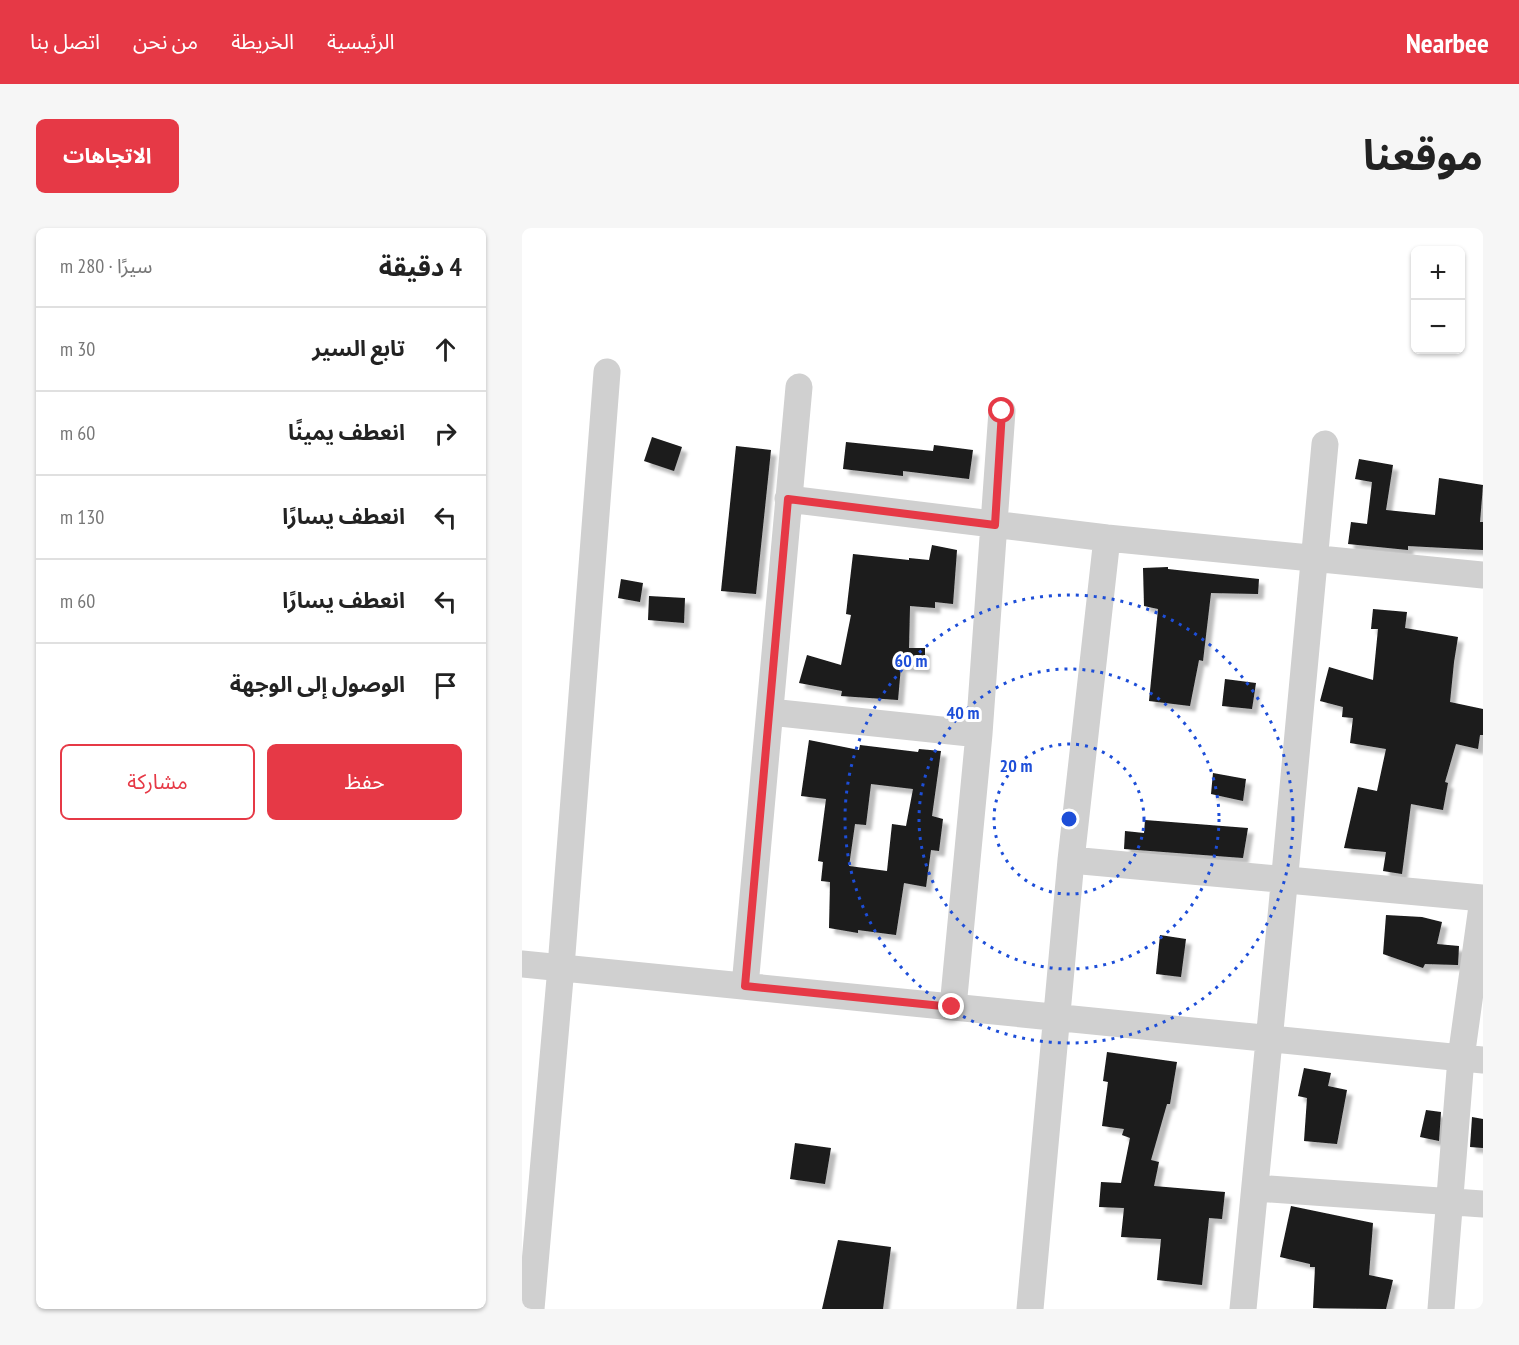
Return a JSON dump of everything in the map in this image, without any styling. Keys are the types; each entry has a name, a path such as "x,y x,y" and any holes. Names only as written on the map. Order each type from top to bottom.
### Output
{"street":[{"path":"531,1309 561,967 607,372"},
{"path":"745,986 800,387"},
{"path":"952,1007 979,734 1002,411"},
{"path":"1243,1309 1325,444"},
{"path":"788,499 1107,538 1483,575"},
{"path":"1030,1309 1071,860 1107,538"},
{"path":"770,711 979,734"},
{"path":"1071,860 1483,899 1472,1059 1450,1200 1441,1309"},
{"path":"522,964 1472,1059"},
{"path":"1255,1188 1483,1204"}],"building":[{"path":"652,437 682,447 674,471 644,461"},
{"path":"846,442 933,451 934,445 973,450 969,479 903,471 903,476 843,469"},
{"path":"736,446 771,450 756,594 721,591"},
{"path":"1359,459 1393,465 1386,510 1435,515 1439,478 1483,485 1480,522 1483,522 1483,550 1408,546 1408,550 1348,544 1351,522 1367,524 1372,482 1355,479"},
{"path":"932,545 957,550 953,604 935,602 935,608 910,606 909,648 925,648 925,668 901,666 898,700 841,696 842,691 799,683 807,655 841,665 851,615 846,614 853,554 929,560"},
{"path":"1168,567 1168,569 1259,579 1258,594 1211,593 1203,661 1199,660 1190,706 1149,701 1158,609 1144,606 1143,568"},
{"path":"621,579 643,583 640,602 618,598"},
{"path":"649,596 685,598 684,623 648,620"},
{"path":"1373,609 1407,612 1405,628 1458,637 1450,702 1483,709 1483,735 1480,735 1478,749 1456,744 1445,782 1448,783 1443,810 1411,804 1402,874 1383,871 1386,852 1344,848 1358,787 1377,791 1386,749 1350,743 1353,718 1342,717 1343,707 1320,701 1329,667 1373,680 1378,629 1371,629"},
{"path":"1225,679 1256,683 1252,709 1222,706"},
{"path":"809,740 859,750 860,745 918,752 919,749 941,751 932,816 943,819 939,851 931,850 926,887 904,883 896,935 858,930 858,933 829,928 830,882 821,881 823,862 818,861 826,799 801,796","holes":["871,784 913,789 906,826 892,824 887,871 849,866 855,824 866,825"]},
{"path":"1213,773 1246,779 1243,801 1211,794"},
{"path":"1145,820 1248,828 1243,858 1124,849 1125,831 1144,833"},
{"path":"1386,915 1422,917 1442,922 1437,944 1459,946 1458,965 1425,964 1423,968 1383,954"},
{"path":"1160,935 1186,939 1181,977 1156,974"},
{"path":"1107,1052 1177,1062 1170,1104 1167,1104 1151,1160 1159,1162 1154,1186 1225,1192 1222,1219 1209,1218 1202,1285 1157,1280 1161,1239 1121,1237 1124,1208 1099,1207 1101,1182 1121,1183 1130,1138 1122,1135 1124,1129 1102,1126 1108,1082 1103,1081"},
{"path":"1304,1068 1331,1073 1328,1086 1347,1090 1337,1144 1304,1141 1307,1098 1298,1096"},
{"path":"1426,1110 1441,1112 1439,1141 1420,1137"},
{"path":"1472,1117 1483,1119 1483,1148 1470,1147"},
{"path":"795,1143 831,1148 825,1184 790,1179"},
{"path":"1291,1206 1373,1223 1369,1275 1393,1280 1386,1309 1313,1308 1315,1267 1280,1257"},
{"path":"838,1240 891,1247 883,1309 822,1309"}],"route":[{"path":"952,1007 745,986 788,499 995,525 1002,411"}]}
